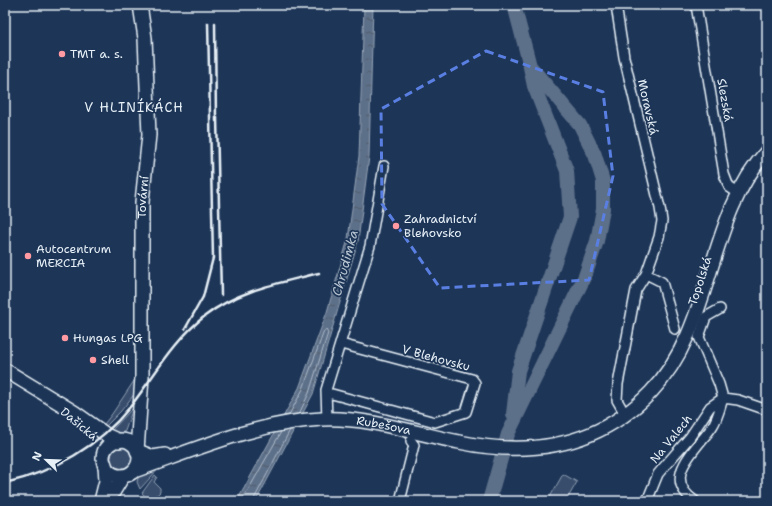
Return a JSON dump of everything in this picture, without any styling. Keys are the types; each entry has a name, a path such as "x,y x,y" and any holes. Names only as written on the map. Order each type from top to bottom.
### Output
{"street":[{"name":"Tovární","path":"137,451 142,391 142,202 149,135 145,38 140,5"},
{"name":"Moravská","path":"616,5 624,57 661,214 659,237 646,274"},
{"name":"Slezská","path":"696,5 724,174 728,185 736,192"},
{"name":"Topolská","path":"623,411 651,382 673,352 691,308 720,222 749,167 767,151"},
{"path":"326,415 326,390 373,233 384,166"},
{"path":"623,411 618,400 617,391 622,359 636,290 646,274 662,282 675,329"},
{"path":"720,309 706,317 699,337 719,384 723,398 738,400 767,410"},
{"name":"V Blehovsku","path":"332,394 437,422 466,412 474,383 472,379 341,344"},
{"name":"Dašická","path":"5,370 74,412 108,436 120,441"},
{"name":"Tovární","path":"120,441 130,430 142,391"},
{"name":"Dašická","path":"46,396 100,441 104,448 104,460"},
{"name":"Na Valech","path":"696,501 684,491 680,482 682,467 713,425 718,415 723,398"},
{"name":"Na Valech","path":"648,501 660,471 692,434 710,407 723,398"},
{"name":"Rubešova","path":"137,451 157,457 224,434 272,423 304,417 361,414 404,426 484,443 522,446 565,437 623,411"},
{"name":"Rubešova","path":"128,473 272,423"},
{"path":"400,501 414,445 411,440"},
{"path":"101,501 106,481 104,460 111,444 120,441 130,443 137,451 139,462 128,473 108,501"},
{"path":"104,460 112,474 128,473"}],"highlighted area":[{"path":"486,51 603,92 613,176 589,280 440,288 382,204 381,109"}],"shaded area":[{"path":"136,378 136,392 121,411 103,429 101,428 112,414"},
{"path":"133,408 125,431 119,434 110,432"},
{"path":"122,447 130,450 133,458 130,466 122,469 114,466 111,458 114,450"},
{"path":"160,467 140,489 137,482 139,474"},
{"path":"563,474 577,482 566,501 558,501 550,497"},
{"path":"155,475 157,477 154,482 160,488 160,492 157,495 146,497 142,493"}],"water":[{"name":"Chrudimka","path":"364,5 373,5 369,157 358,241 313,394 256,501 237,501 299,388 327,312 348,239 359,156"}],"waterway":[{"path":"489,501 508,434 585,276 597,241 603,209 603,181 595,155 580,125 530,66 514,5"},
{"path":"513,414 518,371 570,217 567,171 534,86 530,67"}],"railway":[{"path":"185,329 203,297 213,258 208,23"},
{"path":"215,23 216,121"},
{"path":"217,117 221,295"},
{"path":"5,483 41,472 58,464 74,456 104,434 130,407 183,336 205,316 218,307 260,288 319,273"}],"place":[{"name":"TMT a. s.","path":"62,54"},
{"name":"Zahradnictví Blehovsko","path":"396,226"},
{"name":"Autocentrum MERCIA","path":"28,256"},
{"name":"Hungas LPG","path":"65,338"},
{"name":"Shell","path":"93,360"}],"district":[{"name":"V HLINÍKÁCH","path":"134,107"}]}
